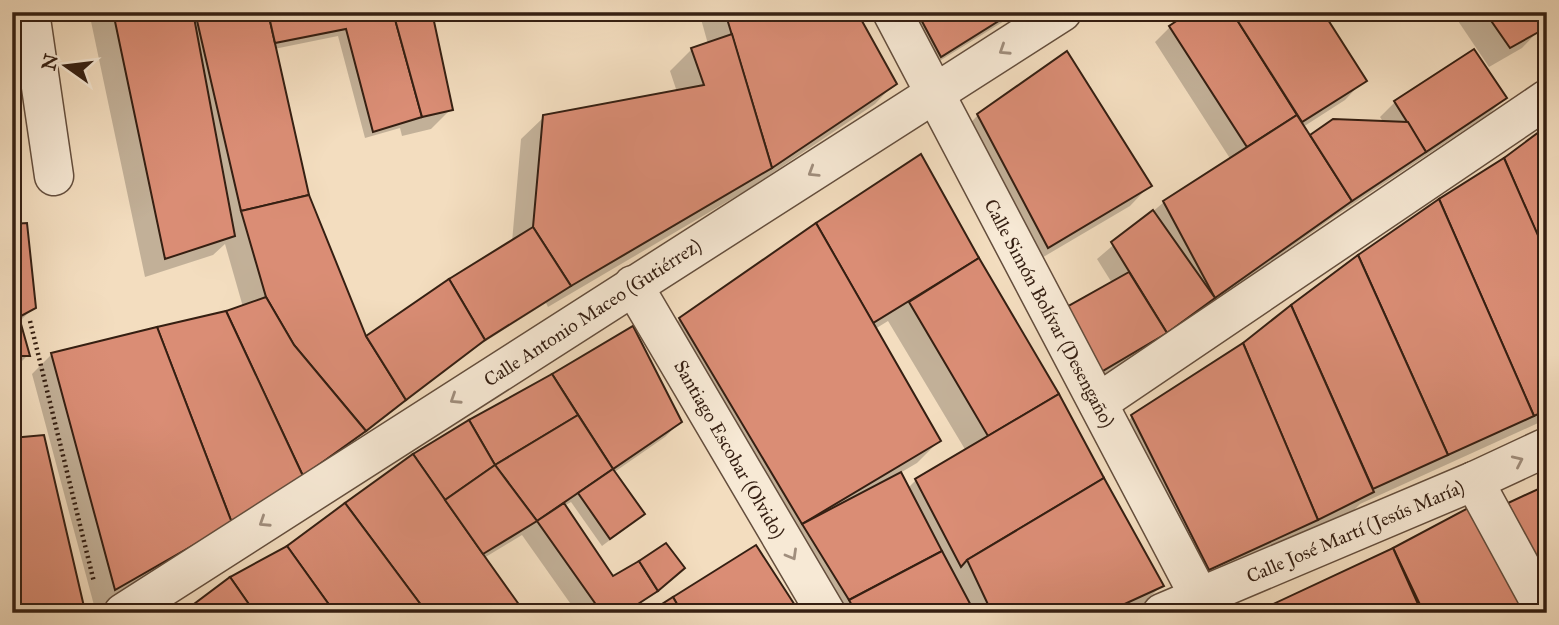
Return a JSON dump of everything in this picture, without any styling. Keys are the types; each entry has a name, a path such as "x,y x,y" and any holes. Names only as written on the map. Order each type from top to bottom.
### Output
{"street":[{"path":"30,12 54,176"},
{"name":"Calle Simón Bolívar (Desengaño)","path":"892,12 1204,604"},
{"name":"Calle Antonio Maceo (Gutiérrez)","path":"109,600 633,285 936,95 1062,12"},
{"path":"1098,403 1547,99"},
{"name":"Santiago Escobar (Olvido)","path":"633,285 826,613"},
{"name":"Calle José Martí (Jesús María)","path":"1162,613 1204,604 1547,447"},
{"path":"1474,481 1546,613"}],"path":[{"path":"30,321 109,600"}],"building":[{"path":"113,12 193,12 235,236 165,259"},
{"path":"195,12 268,12 309,195 241,211"},
{"path":"268,12 393,12 422,117 373,132 346,29 275,43"},
{"path":"393,12 432,12 453,110 422,117"},
{"path":"725,12 857,12 897,84 772,168"},
{"path":"917,12 1013,12 941,57"},
{"path":"1190,12 1232,12 1297,115 1247,147 1169,26"},
{"path":"1232,12 1323,12 1367,81 1302,122"},
{"path":"1485,12 1533,12 1544,29 1510,48"},
{"path":"732,34 772,168 571,286 533,227 543,115 704,85 691,48"},
{"path":"1474,49 1507,98 1426,152 1394,101"},
{"path":"1067,51 1152,186 1048,248 977,114"},
{"path":"1297,115 1352,201 1215,298 1163,201"},
{"path":"1333,119 1408,122 1426,152 1352,201 1310,135"},
{"path":"1547,126 1547,237 1540,241 1504,158"},
{"path":"921,154 979,258 873,323 816,223"},
{"path":"1504,158 1547,256 1547,410 1534,416 1439,199"},
{"path":"309,195 366,336 406,400 366,431 294,345 266,297 241,211"},
{"path":"1439,199 1534,416 1448,455 1358,255"},
{"path":"1153,210 1215,298 1167,333 1111,242"},
{"path":"27,223 36,308 19,317 30,356 12,356 12,224"},
{"path":"816,223 941,441 802,524 679,318"},
{"path":"533,227 571,286 485,340 449,279"},
{"path":"1358,255 1448,455 1373,489 1291,305"},
{"path":"979,258 1059,394 988,436 909,302"},
{"path":"1129,272 1167,333 1101,372 1065,308"},
{"path":"449,279 485,340 406,400 366,336"},
{"path":"266,297 294,345 366,431 303,476 226,311"},
{"path":"1291,305 1374,492 1318,520 1243,343"},
{"path":"226,311 303,476 232,523 157,327"},
{"path":"633,326 682,422 613,469 552,374"},
{"path":"157,327 232,523 115,590 51,353"},
{"path":"1243,343 1318,520 1209,570 1131,415"},
{"path":"552,374 578,415 495,465 469,420"},
{"path":"1059,394 1104,478 967,560 961,567 915,479"},
{"path":"578,415 613,469 537,521 495,465"},
{"path":"469,420 495,465 445,500 413,454"},
{"path":"44,435 85,611 83,613 12,613 12,438"},
{"path":"413,454 525,613 427,613 345,503"},
{"path":"495,465 537,521 483,554 445,500"},
{"path":"613,469 645,514 610,539 578,493"},
{"path":"901,472 942,551 849,600 802,524"},
{"path":"1104,478 1164,586 1105,613 992,613 967,560"},
{"path":"1547,485 1547,582 1508,503"},
{"path":"345,503 427,613 335,613 287,546"},
{"path":"564,503 613,576 639,561 658,591 624,613 602,613 537,521"},
{"path":"1472,506 1528,613 1424,613 1393,548"},
{"path":"666,543 685,568 658,591 639,561"},
{"path":"756,545 800,613 682,613 673,597"},
{"path":"287,546 335,613 255,613 230,577"},
{"path":"1393,548 1422,613 1254,613"},
{"path":"942,551 975,613 856,613 849,600"},
{"path":"230,577 255,613 182,613"},
{"path":"673,597 682,613 648,613"}]}
